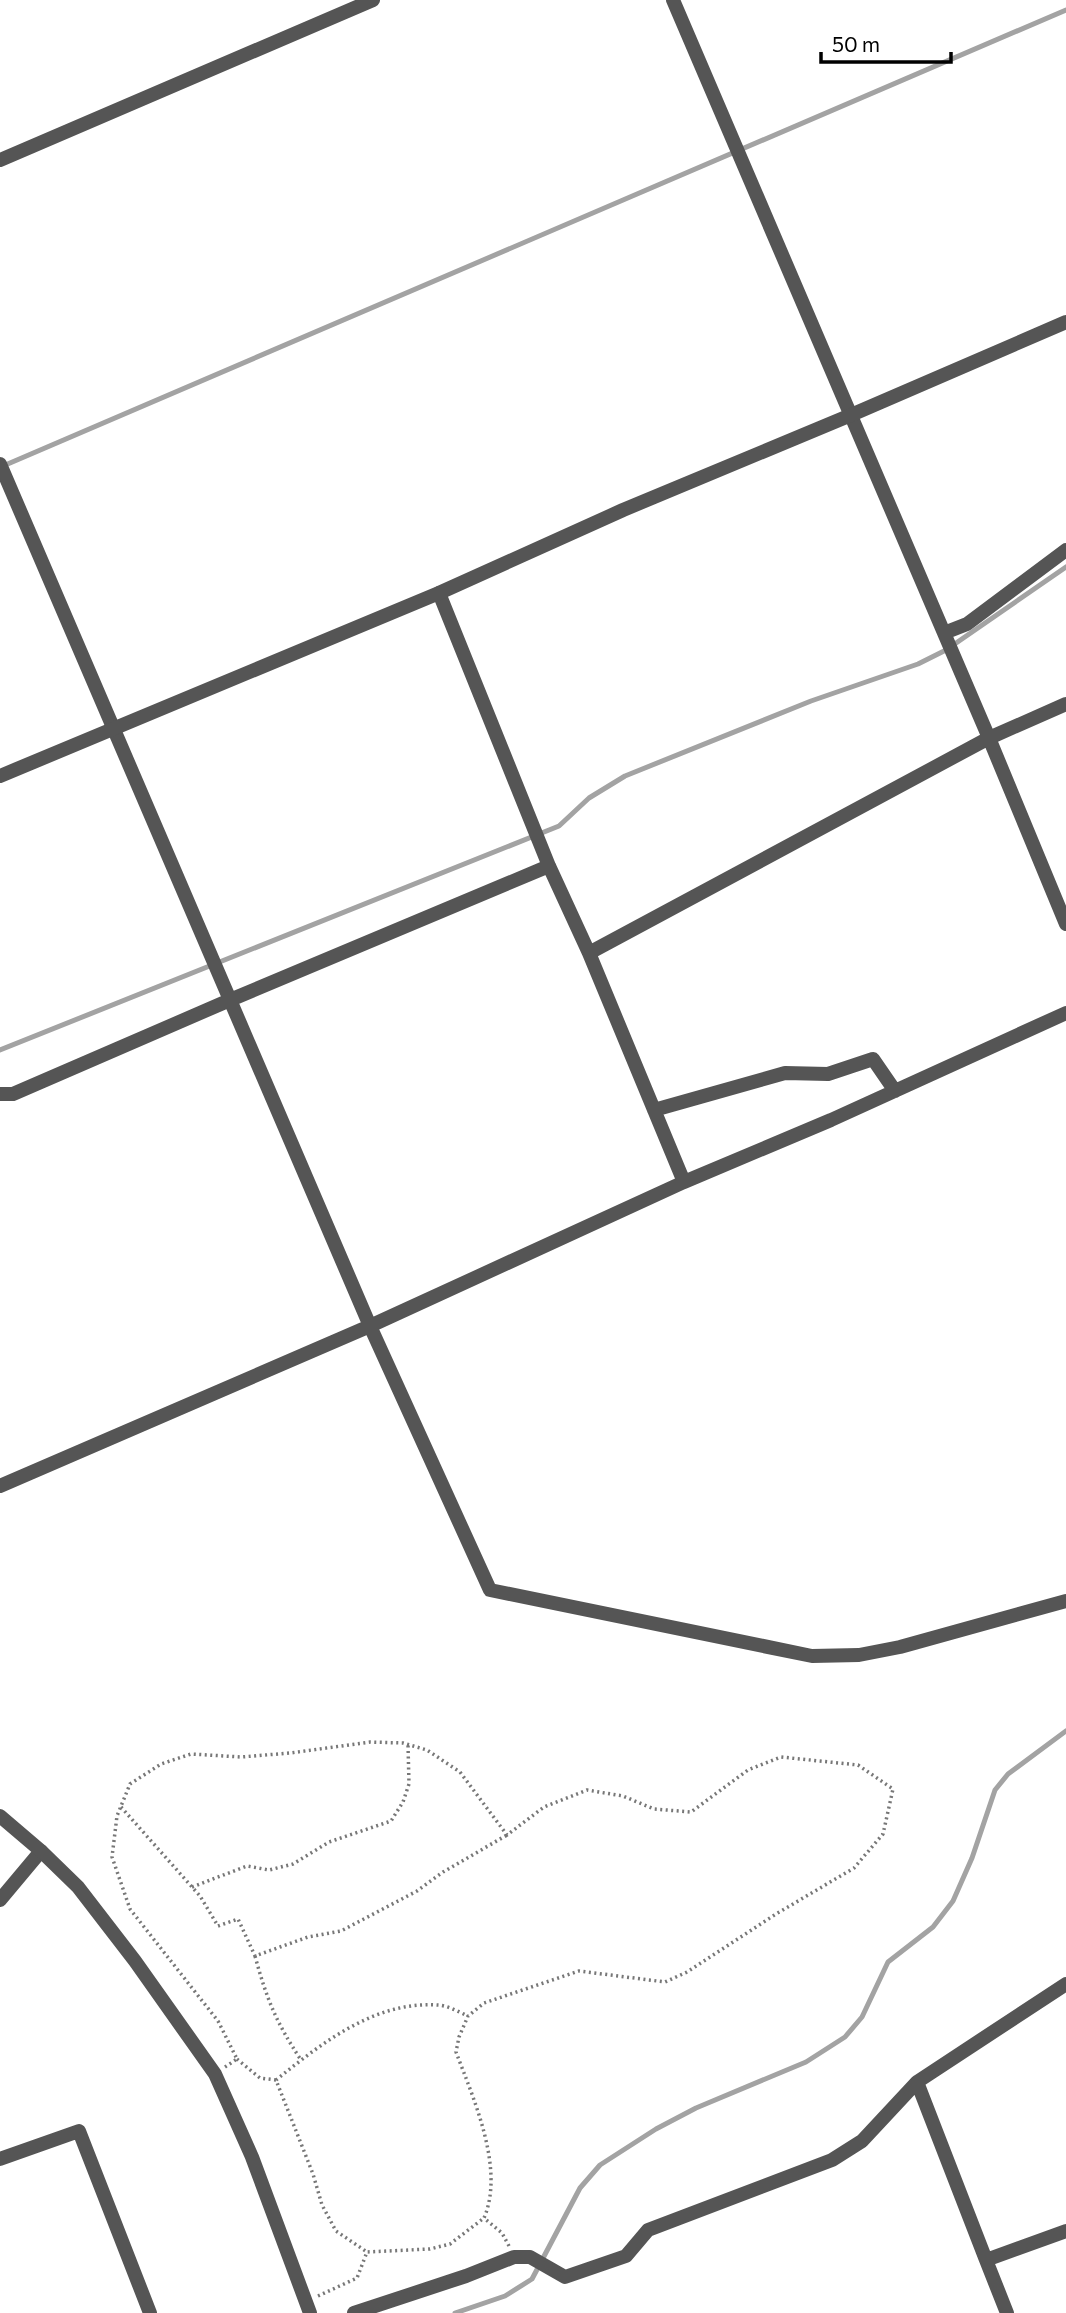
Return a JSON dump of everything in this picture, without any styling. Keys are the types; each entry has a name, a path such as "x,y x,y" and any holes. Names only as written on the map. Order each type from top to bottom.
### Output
{"street":[{"path":"0,160 373,0"},
{"path":"673,0 1066,924"},
{"path":"0,776 439,593 623,510 1066,322"},
{"path":"0,464 3,480 113,728 370,1326 490,1590 812,1656 859,1655 900,1647 1066,1601"},
{"path":"944,634 967,624 1066,550"},
{"path":"439,593 549,866 589,953 684,1182"},
{"path":"589,953 989,738 1066,704"},
{"path":"0,1094 13,1094 549,866"},
{"path":"0,1486 370,1326 684,1182 831,1120 1066,1013"},
{"path":"654,1110 785,1073 828,1074 873,1059 895,1091"},
{"path":"0,1816 78,1887 215,2074 251,2157 308,2307"},
{"path":"0,1900 41,1851"},
{"path":"354,2313 514,2257 530,2257 565,2277 626,2256 648,2230 832,2160 862,2141 917,2081 1066,1984"},
{"path":"917,2081 1007,2313"},
{"path":"0,2159 79,2131 150,2313"},
{"path":"986,2260 1066,2231"}],"path":[{"path":"468,2016 439,2004 376,2014 301,2060 276,2080 260,2078 237,2059 218,2021 130,1909 112,1857 117,1816 130,1784 161,1764 191,1754 241,1757 370,1742 408,1745 427,1750 460,1772 507,1835"},
{"path":"192,1887 247,1866 269,1870 293,1864 329,1842 391,1821 403,1802 409,1784 408,1745"},
{"path":"255,1956 308,1937 341,1931 417,1891 443,1872 507,1835 544,1807 587,1790 623,1796 654,1809 691,1812 748,1770 781,1757 858,1765 893,1789 883,1834 854,1868 776,1914 687,1972 665,1982 579,1971 484,2003 468,2016 459,2036 456,2052 491,2155 492,2179 484,2218 450,2244 430,2249 367,2252 336,2231 322,2205 313,2174 276,2080"},
{"path":"121,1807 192,1887 218,1926 238,1919 255,1956 266,1998 279,2026 301,2060"},
{"path":"215,2074 237,2059"},
{"path":"484,2218 502,2233 514,2257"},
{"path":"308,2307 357,2278 367,2252"}],"waterway":[{"path":"3,466 1066,10"},
{"path":"0,1050 559,826 589,798 625,776 811,701 918,664 946,650 1066,567"},
{"path":"455,2313 505,2296 532,2279 580,2188 600,2165 656,2129 696,2108 806,2062 845,2037 862,2017 888,1962 933,1927 953,1901 972,1858 995,1790 1008,1774 1066,1731"}]}
